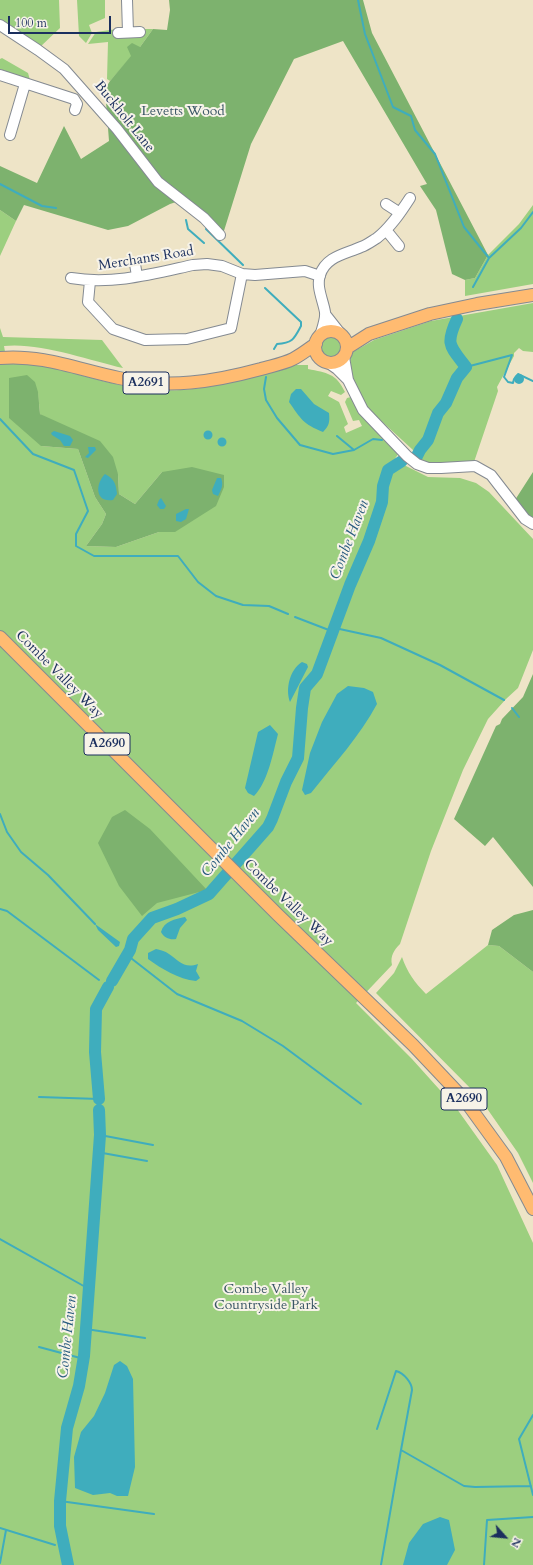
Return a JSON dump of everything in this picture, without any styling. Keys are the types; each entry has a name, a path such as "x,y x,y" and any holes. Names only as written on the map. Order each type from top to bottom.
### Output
{"main road":[{"path":"341,334 369,334 430,314 477,304 533,295"},
{"path":"346,352 347,343 341,334 336,331 328,331 318,340 317,353 324,361 336,362 369,334"},
{"name":"A2691","path":"293,359 318,340"},
{"name":"A2691","path":"0,358 15,356 42,359 144,383 168,384 221,380 293,359 324,361"},
{"name":"Combe Valley Way","path":"0,637 250,887 414,1045 464,1099 506,1157 533,1209"}],"street":[{"path":"127,0 123,32 140,32"},
{"name":"Buckholt Lane","path":"0,25 64,69 117,129 158,182 204,218 220,235"},
{"path":"0,74 25,84 74,99 77,104 76,110"},
{"path":"10,135 25,84"},
{"path":"341,334 325,314 319,286 320,276 328,262 338,256 363,247 386,230 410,198"},
{"path":"386,204 400,213"},
{"path":"386,230 399,246"},
{"path":"135,264 137,276"},
{"name":"Merchants Road","path":"72,278 90,281 109,281 193,265 207,264 222,266 242,274 305,271 320,276"},
{"path":"90,281 88,302 113,328 145,340 187,339 231,328 242,274"},
{"path":"318,340 325,314"},
{"path":"346,352 348,380"},
{"path":"324,361 337,369 348,380 363,410 417,464 428,468 475,466 491,474 525,519 533,524"}],"green space":[{"path":"0,0 59,0 60,28 39,48 0,23"},
{"path":"77,0 105,0 105,18 89,25 92,33 86,43 79,36"},
{"name":"Levetts Wood","path":"169,0 363,0 372,33 488,255 475,278 465,280 452,274 436,210 420,186 427,184 343,41 294,59 251,144 223,234 185,199 170,204 128,226 108,230 24,205 16,221 0,210 0,166 37,183 64,126 81,159 109,141 105,89 131,56 127,47 132,43 140,47 153,29 167,30 170,10"},
{"path":"117,29 153,29 140,47 110,81 107,79 108,42 88,44 96,32"},
{"path":"2,58 28,73 30,80 0,69 0,59"},
{"path":"533,205 533,284 465,296 465,280 475,278 488,255 519,224"},
{"path":"0,210 16,221 0,256"},
{"path":"533,303 533,352 523,351 519,348 514,353 514,356 497,387 498,391 474,462 441,467 418,461 413,450 366,407 352,377 350,360 353,352 374,340 431,321"},
{"name":"Combe Valley Countryside Park","path":"0,328 3,337 102,340 123,368 48,349 17,345 4,346 7,363 36,364 134,388 184,390 203,388 296,365 308,365 308,369 334,377 342,386 345,392 341,395 331,391 328,396 339,402 348,424 344,427 346,433 362,426 359,420 353,421 345,402 347,398 351,397 399,453 394,460 428,477 460,478 476,483 489,492 533,539 533,650 518,688 488,719 463,770 431,851 400,944 393,953 392,965 356,1003 412,1059 457,1109 497,1165 533,1243 533,1565 0,1565","holes":["38,392 40,414 118,474 119,494 135,504 162,472 159,532 116,547 86,546 102,524 106,514 95,497 78,449 41,446"]},
{"path":"331,334 340,338 344,347 340,356 331,360 322,356 318,347 322,338"},
{"path":"27,375 35,382 38,392 40,414 100,441 113,457 118,474 119,494 135,504 162,472 192,467 224,475 224,487 216,506 175,532 159,532 116,547 86,546 102,524 106,514 95,497 78,449 41,446 9,418 9,378"},
{"path":"533,472 533,519 528,516 515,500"},
{"path":"533,674 533,887 493,837 485,846 454,819 496,726 500,724 502,719 523,697"},
{"path":"125,810 150,829 207,890 157,903 142,916 119,886 98,843 112,817"},
{"path":"533,910 533,972 499,946 488,945 492,930 514,915"},
{"path":"488,945 499,946 533,972 533,1183 518,1153 479,1097 376,993 394,973 402,957 406,968 418,986 426,994"}],"water":[{"path":"517,374 521,374 523,375 523,383 517,384 514,381 514,377"},
{"path":"296,389 301,389 314,404 329,413 329,424 323,432 303,420 289,402 291,394"},
{"path":"208,430 213,435 208,440 203,435"},
{"path":"54,431 70,436 73,440 70,446 64,446 60,440 52,435 51,433"},
{"path":"222,437 227,442 222,447 217,442"},
{"path":"88,447 95,447 96,450 88,458 85,457 89,453"},
{"path":"105,474 113,480 115,485 117,494 113,500 103,499 98,492 98,487"},
{"path":"217,478 221,478 222,483 218,496 213,494 212,490"},
{"path":"161,498 166,506 164,509 160,509 157,505"},
{"path":"189,509 186,519 181,522 176,521 176,514"},
{"path":"302,662 307,664 308,667 290,702 288,685 294,669"},
{"path":"348,686 364,688 373,692 377,704 363,727 346,750 311,793 305,795 302,790 310,753 322,722 337,694"},
{"path":"270,725 278,734 272,758 263,783 254,796 248,793 245,788 258,732"},
{"path":"185,917 187,920 180,928 176,939 167,938 162,934 162,928 167,923"},
{"path":"95,924 120,942 119,946 116,947 98,930"},
{"path":"156,949 167,953 185,965 189,966 198,964 196,971 200,978 196,981 189,980 170,973 153,963 148,959 148,953"},
{"path":"120,1361 127,1366 133,1379 135,1467 128,1496 117,1496 110,1493 93,1495 75,1488 74,1457 81,1432 94,1416 105,1393 114,1365"},
{"path":"440,1517 449,1520 455,1550 447,1565 403,1565 409,1543 423,1524"}],"waterway":[{"path":"358,0 365,34 393,107 411,116 415,130 435,154 464,227 489,258"},
{"path":"0,184 42,206 56,208"},
{"name":"Combe Haven","path":"473,287 489,258 521,228 533,212"},
{"path":"186,220 188,229 204,243"},
{"path":"206,229 243,265"},
{"path":"265,288 301,322 301,326 292,340 287,343 277,344 274,349"},
{"name":"Combe Haven","path":"416,458 428,440 438,413 446,403 457,378 466,367 453,349 450,340 457,319"},
{"path":"466,367 512,355 504,377 508,382 513,383 518,374 533,381"},
{"path":"266,377 264,389 266,400 277,418 300,445 333,454 354,450 373,439 382,440"},
{"path":"0,419 33,454 74,470 88,511 76,534 76,546 94,556 178,556 198,582 216,596 243,605 269,606 288,614"},
{"path":"337,436 354,450"},
{"name":"Combe Haven","path":"112,981 130,950 133,939 152,918 177,909 209,894 268,827 286,782 298,758 305,688 317,674 350,585 369,541 382,502 383,486 388,470 402,461"},
{"path":"295,617 334,632"},
{"path":"335,628 381,638 440,665 504,700"},
{"path":"512,708 519,717"},
{"path":"0,814 7,832 21,852 48,875 95,924"},
{"path":"0,909 7,911 99,980"},
{"path":"127,955 177,994 242,1021 283,1046 361,1104"},
{"name":"Combe Haven","path":"99,1099 95,1052 96,1009 108,987"},
{"path":"39,1097 99,1099"},
{"name":"Combe Haven","path":"68,1565 60,1526 60,1501 67,1428 79,1386 84,1356 100,1135 99,1110"},
{"path":"100,1135 153,1145"},
{"path":"97,1152 147,1161"},
{"path":"0,1239 89,1289"},
{"path":"86,1329 145,1338"},
{"path":"39,1347 84,1359"},
{"path":"377,1429 396,1371 399,1372 407,1379 412,1387 401,1450"},
{"path":"533,1415 519,1439 533,1495"},
{"path":"381,1565 401,1450 464,1486 531,1486"},
{"path":"60,1501 154,1514"},
{"path":"484,1565 487,1520 533,1517"},
{"path":"0,1528 55,1545"},
{"path":"0,1563 6,1530"}]}
